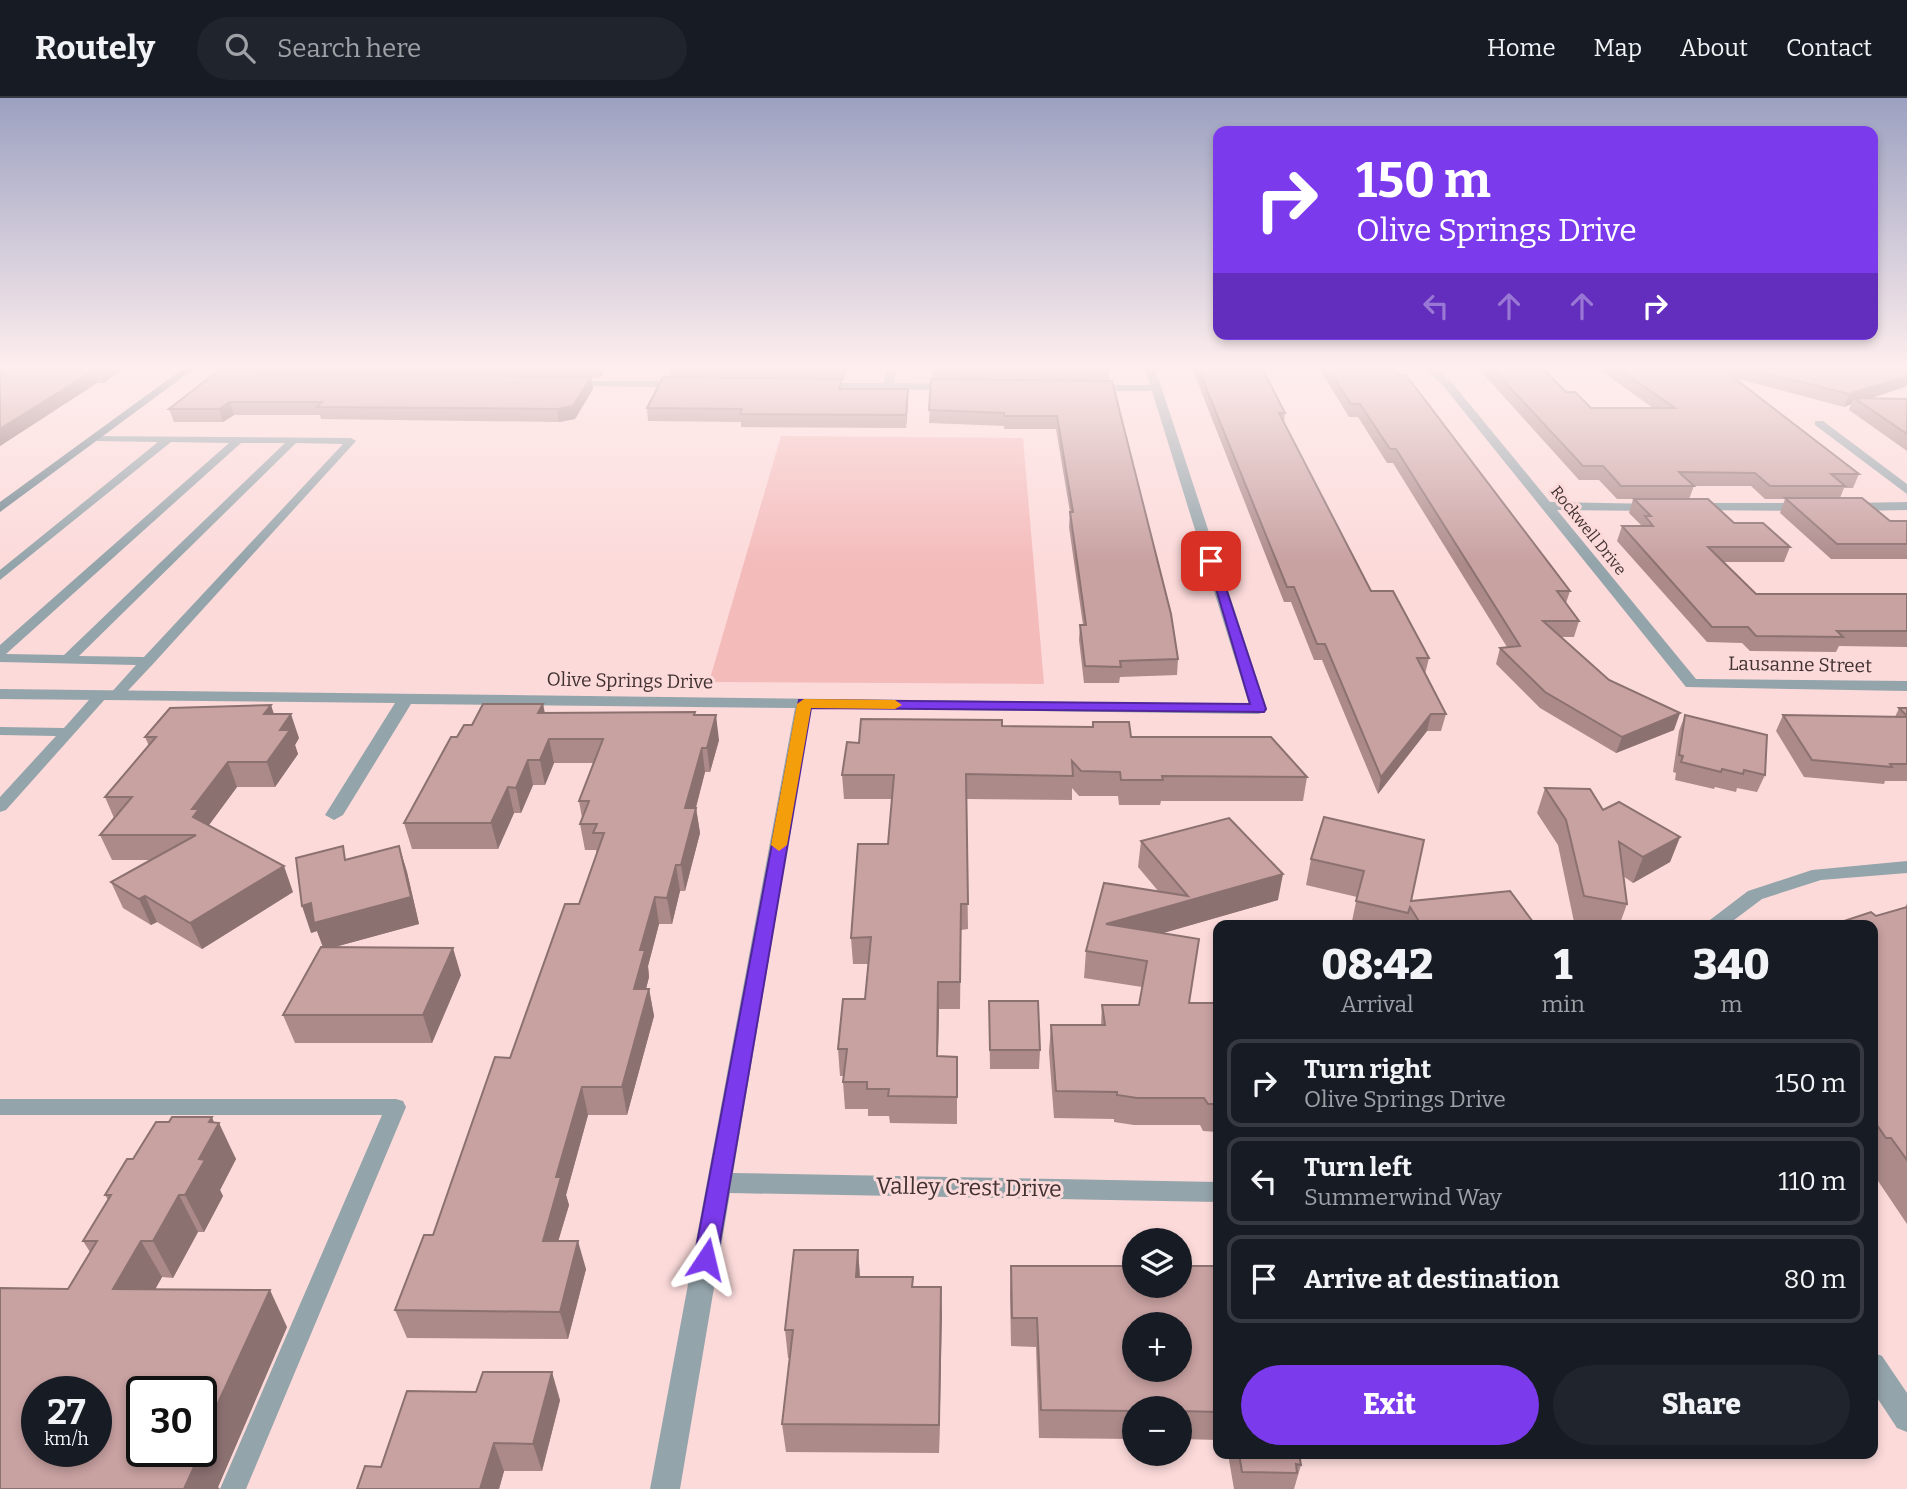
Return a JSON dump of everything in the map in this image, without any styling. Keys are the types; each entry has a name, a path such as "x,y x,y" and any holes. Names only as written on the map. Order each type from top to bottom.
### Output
{"main road":[{"path":"0,508 102,433"}],"street":[{"name":"Olive Springs Drive","path":"0,694 1259,709 1170,433"},
{"name":"Rockwell Drive","path":"1485,433 1692,684"},
{"path":"1832,433 1907,490"},
{"path":"1547,506 1814,507"},
{"path":"1840,507 1907,506"},
{"name":"Lausanne Street","path":"1692,684 1907,687"},
{"path":"334,816 406,699"},
{"path":"665,1489 804,704"},
{"path":"1720,920 1755,895 1819,874 1907,867"},
{"name":"Valley Crest Drive","path":"719,1183 1213,1192"},
{"path":"1878,1374 1907,1418"}],"lane":[{"path":"0,807 68,732 148,661 351,442 295,439 95,438"},
{"path":"0,576 168,439"},
{"path":"0,652 239,439"},
{"path":"67,660 295,439"},
{"path":"0,658 148,661"},
{"path":"0,731 68,732"},
{"path":"0,1107 396,1107 233,1489"}],"shaded area":[{"path":"781,436 1023,438 1044,684 709,682"}],"building":[{"path":"1060,433 1125,433 1171,614 1178,659 1120,661 1121,667 1085,666 1080,625 1086,625 1070,512 1073,512"},
{"path":"1224,433 1289,433 1371,591 1393,591 1429,658 1417,658 1446,714 1431,714 1381,777 1325,644 1317,644 1294,587 1287,587"},
{"path":"1379,433 1450,433 1570,591 1557,591 1579,621 1543,621 1609,680 1680,713 1622,737 1545,692 1500,648 1520,646 1396,449 1390,449"},
{"path":"1552,433 1806,433 1859,474 1831,474 1845,486 1770,486 1755,473 1679,472 1694,486 1621,486 1603,466 1583,466"},
{"path":"1785,498 1862,498 1890,521 1907,521 1907,544 1837,544"},
{"path":"1634,499 1708,499 1734,523 1763,523 1790,547 1708,547 1756,594 1907,594 1907,631 1837,631 1843,637 1756,636 1748,627 1712,627 1622,526 1653,526 1645,516 1651,516"},
{"path":"483,704 543,704 538,713 695,712 694,715 716,715 707,748 702,748 685,808 696,808 681,865 676,865 667,898 655,897 640,950 645,950 634,989 649,989 622,1087 582,1087 556,1177 561,1177 543,1241 578,1241 560,1312 395,1310 424,1235 433,1235 495,1057 510,1058 565,904 579,904 604,833 593,833 597,824 580,824 589,801 579,801 603,739 549,739 540,760 528,760 516,788 508,787 491,823 404,823 451,737 457,737 464,725 472,725"},
{"path":"271,705 264,714 291,714 280,730 290,730 267,762 228,762 192,809 199,809 193,817 284,866 190,923 145,896 139,899 111,882 196,835 100,835 132,797 105,797 156,737 145,737 170,708"},
{"path":"1899,708 1907,708 1907,716"},
{"path":"1685,715 1767,735 1765,775 1744,770 1743,774 1722,769 1721,772 1681,762 1683,756 1679,755"},
{"path":"1783,715 1907,717 1907,764 1890,764 1892,767 1812,760"},
{"path":"861,719 1002,720 1002,726 1093,727 1093,722 1129,722 1131,737 1271,737 1307,777 1162,776 1163,780 1121,780 1120,772 1081,771 1072,761 1073,776 966,774 968,904 961,904 960,982 938,982 937,1056 957,1057 957,1097 888,1096 889,1089 867,1089 867,1082 843,1082 847,1049 838,1049 843,999 865,999 871,937 851,938 858,844 888,844 894,775 842,775 847,742 859,743"},
{"path":"1545,788 1590,789 1603,810 1619,802 1680,837 1643,857 1619,842 1627,904 1584,896 1566,820"},
{"path":"1324,817 1424,840 1411,901 1510,891 1532,920 1418,920 1410,907 1408,913 1356,901 1364,871 1311,859"},
{"path":"1229,818 1283,874 1106,924 1199,939 1189,1003 1213,1003 1213,1104 1208,1104 1204,1098 1137,1098 1117,1095 1117,1092 1056,1091 1051,1025 1105,1025 1102,1005 1139,1005 1147,961 1086,951 1104,883 1188,896 1141,841"},
{"path":"343,846 345,860 399,846 411,897 314,923 311,903 302,906 296,858"},
{"path":"1907,907 1907,1160 1891,1138 1886,1138 1878,1127 1878,920 1847,920 1871,912 1876,916"},
{"path":"321,947 453,948 423,1015 283,1015"},
{"path":"989,1001 1038,1001 1040,1050 990,1050"},
{"path":"172,1117 212,1117 209,1122 219,1123 199,1159 205,1160 185,1195 179,1195 153,1241 141,1241 113,1289 270,1290 217,1405 217,1376 126,1376 126,1467 194,1467 184,1489 0,1489 0,1288 68,1289 97,1241 83,1241 111,1195 105,1195 127,1159 133,1159 156,1122 169,1122"},
{"path":"794,1250 858,1250 856,1277 913,1277 912,1287 941,1287 939,1425 782,1424 793,1330 785,1330"},
{"path":"1011,1266 1122,1266 1122,1298 1192,1298 1192,1266 1213,1266 1213,1412 1192,1411 1192,1396 1122,1396 1122,1411 1041,1410 1037,1318 1012,1318"},
{"path":"483,1372 552,1372 533,1444 494,1443 480,1489 357,1489 365,1466 381,1467 407,1391 476,1392"},
{"path":"1240,1459 1300,1459 1301,1465 1296,1464 1297,1473 1242,1472"}],"slow traffic":[{"path":"779,845 804,704 895,705"}],"route":[{"path":"706,1259 804,704 1259,709 1211,561"}]}
